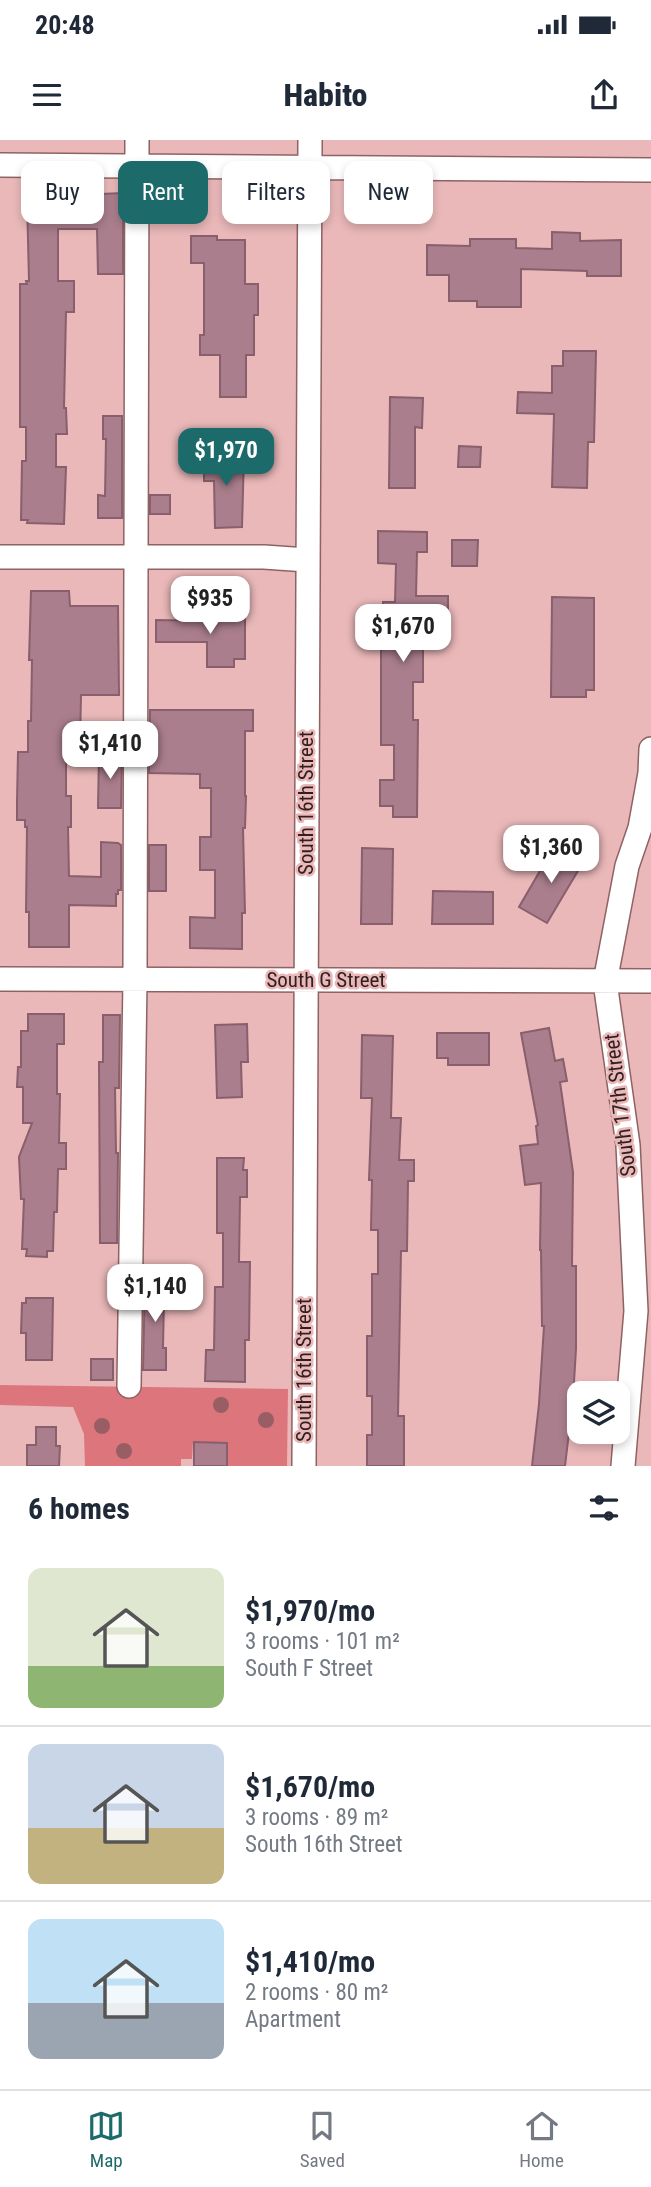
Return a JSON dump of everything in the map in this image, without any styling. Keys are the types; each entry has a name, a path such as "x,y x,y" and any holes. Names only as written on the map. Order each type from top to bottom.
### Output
{"street":[{"path":"136,161 137,140"},
{"name":"South 16th Street","path":"310,140 310,161"},
{"path":"0,165 118,166"},
{"path":"330,167 651,170"},
{"path":"129,1386 135,980 136,224"},
{"name":"South 16th Street","path":"304,1466 310,224"},
{"path":"0,557 264,557 307,560"},
{"name":"South 17th Street","path":"622,1466 636,1311 628,1145 605,982 627,866 640,828 650,773 651,749"},
{"name":"South G Street","path":"0,979 651,981"}],"shaded area":[{"path":"0,1385 288,1389 287,1466 228,1466 228,1442 193,1442 192,1459 181,1459 181,1466 85,1466 84,1434 73,1407 0,1405"}],"building":[{"path":"118,193 118,224 123,224 123,274 98,274 97,229 58,229 58,281 74,281 74,312 66,312 64,408 67,434 56,434 56,467 66,467 64,524 27,523 28,520 21,520 22,461 26,461 26,427 20,427 20,284 27,284 26,281 29,281 28,224 104,224 104,194"},
{"path":"552,232 580,233 580,241 621,240 621,276 587,276 587,271 521,269 521,307 477,307 477,301 449,301 449,275 427,275 427,245 470,246 470,239 516,239 516,248 552,249"},
{"path":"191,236 245,240 245,284 258,284 258,315 254,315 254,355 246,355 246,397 220,397 220,355 200,355 200,335 204,335 204,263 191,263"},
{"path":"563,351 596,351 594,442 588,442 587,488 552,487 554,414 517,413 518,392 552,393 552,366 563,366"},
{"path":"390,397 423,398 422,428 415,427 415,488 389,488"},
{"path":"103,416 122,416 122,518 98,518 98,495 105,496 106,439 103,439"},
{"path":"459,446 481,447 480,467 458,467"},
{"path":"204,454 244,455 242,527 215,528 214,481 204,481"},
{"path":"150,495 170,495 170,514 150,514"},
{"path":"378,531 427,532 427,552 417,552 416,596 448,596 448,616 428,616 428,633 423,633 423,682 413,682 413,720 418,720 417,817 393,817 393,806 380,806 380,780 394,780 394,745 381,745 381,633 375,633 375,609 383,609 383,602 395,602 396,564 378,563"},
{"path":"452,540 478,540 477,566 452,566"},
{"path":"31,591 69,591 70,606 118,606 119,695 81,695 80,743 66,742 66,796 71,796 71,827 68,827 69,876 101,877 101,842 118,843 121,845 121,890 116,894 116,906 69,905 69,947 29,947 29,912 26,912 27,827 25,820 17,820 17,801 18,752 28,752 28,721 31,721"},
{"path":"552,597 594,598 594,690 586,690 586,697 551,697"},
{"path":"219,608 245,608 245,659 234,659 234,667 207,667 207,642 156,642 156,620 219,621"},
{"path":"150,710 253,710 253,731 245,731 245,913 242,913 242,949 190,948 190,917 215,918 215,870 200,870 200,837 211,837 211,788 200,788 200,774 149,773"},
{"path":"99,753 122,754 121,808 98,808"},
{"path":"149,845 166,845 166,891 149,891"},
{"path":"554,847 582,864 547,923 519,907"},
{"path":"362,848 393,849 392,924 361,924"},
{"path":"433,891 493,892 493,924 432,924"},
{"path":"28,1014 64,1014 64,1044 57,1044 57,1094 60,1094 59,1143 66,1143 66,1169 58,1169 53,1251 47,1251 47,1257 26,1256 27,1249 22,1249 24,1199 21,1199 19,1157 32,1123 23,1123 23,1087 17,1087 18,1067 21,1067 21,1031 28,1031"},
{"path":"103,1015 120,1015 119,1088 115,1088 118,1153 117,1243 100,1243 99,1062 103,1062"},
{"path":"247,1024 248,1062 241,1062 242,1097 217,1098 215,1025"},
{"path":"549,1028 555,1061 563,1059 567,1081 560,1082 573,1172 572,1266 576,1266 576,1349 574,1381 567,1381 568,1444 565,1466 532,1466 544,1326 540,1250 541,1183 525,1185 520,1146 538,1144 538,1125 521,1033"},
{"path":"437,1033 489,1033 489,1065 448,1065 448,1058 437,1058"},
{"path":"362,1035 393,1036 391,1118 401,1118 399,1160 414,1160 414,1181 408,1181 407,1251 401,1251 398,1416 404,1416 404,1466 367,1466 367,1435 372,1435 372,1396 367,1396 367,1336 372,1336 372,1274 378,1274 378,1230 371,1230 372,1180 369,1180 372,1098 361,1098"},
{"path":"217,1158 244,1158 243,1170 247,1170 247,1197 240,1197 239,1262 250,1262 249,1340 245,1340 245,1382 205,1381 206,1350 214,1350 215,1287 223,1287 223,1233 217,1233"},
{"path":"145,1279 169,1279 170,1297 164,1297 163,1348 166,1348 166,1370 143,1370"},
{"path":"26,1298 53,1298 52,1360 26,1360 26,1333 21,1333 22,1303 26,1303"},
{"path":"91,1359 113,1359 113,1380 91,1380"},
{"path":"36,1427 56,1427 56,1446 60,1446 59,1466 27,1466 27,1445 36,1445"},
{"path":"194,1442 227,1443 227,1466 194,1466"}]}
